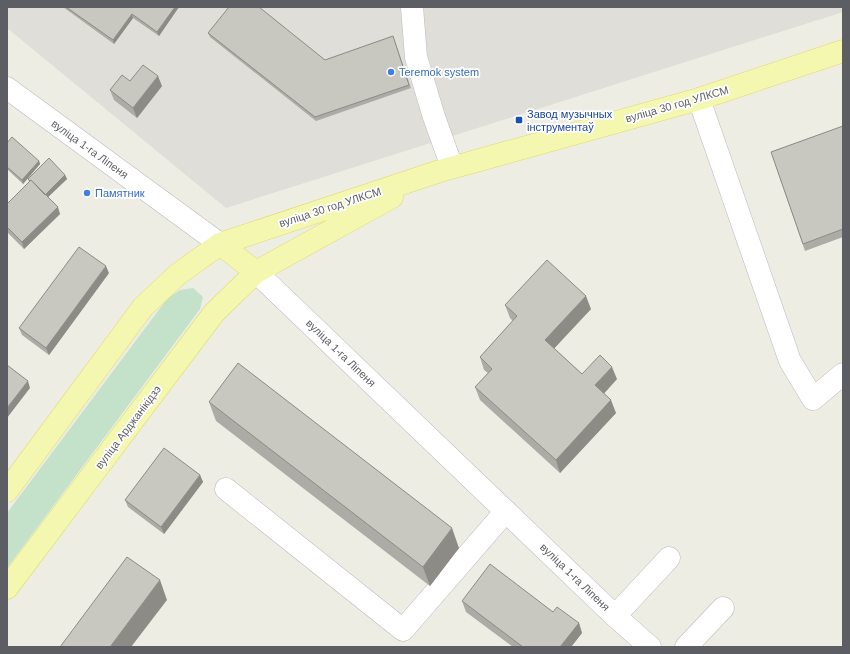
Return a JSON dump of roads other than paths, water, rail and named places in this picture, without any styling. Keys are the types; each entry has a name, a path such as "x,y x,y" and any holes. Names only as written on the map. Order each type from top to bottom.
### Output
{"main road":[{"name":"вуліца 30 год УЛКСМ","path":"220,244 446,169 699,99 843,51"},
{"name":"вуліца 30 год УЛКСМ","path":"256,272 446,169"},
{"name":"вуліца 1-га Ліпеня","path":"220,244 256,272"},
{"path":"7,490 143,308 177,274 220,244"},
{"name":"вуліца Арджанікідзэ","path":"7,588 214,314 256,272"}],"street":[{"path":"412,7 416,57 434,117 446,169"},
{"name":"вуліца 1-га Ліпеня","path":"7,88 220,244"},
{"path":"699,99 790,361 812,399 843,374"},
{"name":"вуліца 1-га Ліпеня","path":"256,272 615,616 650,647"},
{"path":"226,489 403,630 506,511"},
{"path":"615,616 669,558"},
{"path":"686,647 723,608"}],"place":[{"name":"Teremok system","path":"391,72"},
{"name":"Завод музычных інструментаў","path":"519,120"},
{"name":"Памятник","path":"87,193"}]}
